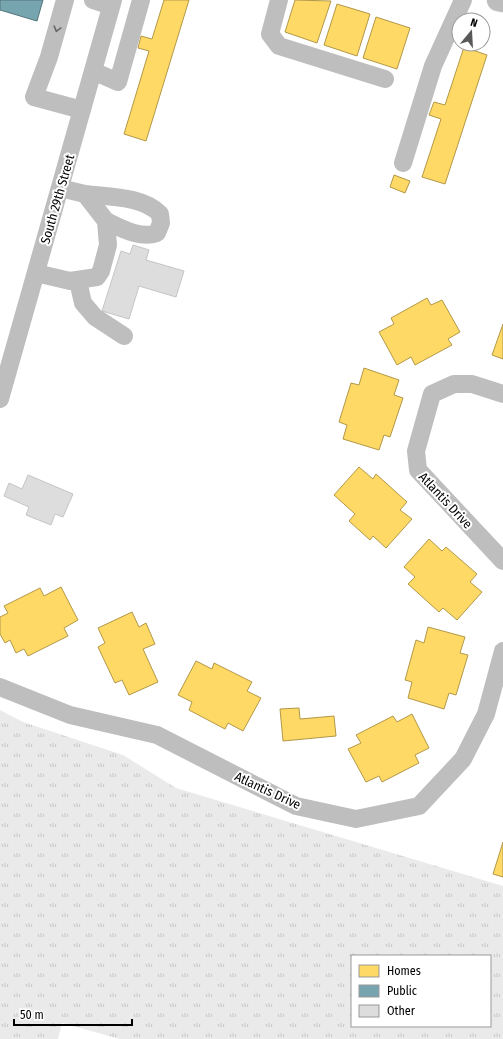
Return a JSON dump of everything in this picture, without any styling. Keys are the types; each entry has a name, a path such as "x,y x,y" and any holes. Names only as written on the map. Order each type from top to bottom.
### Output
{"main road":[{"path":"498,0 503,2"}],"street":[{"path":"65,0 49,57 34,97 82,110"},
{"path":"93,0 112,3"},
{"path":"93,72 118,82 141,0"},
{"path":"279,0 270,34 279,46 385,79"},
{"path":"403,163 433,66 463,0"},
{"name":"South 29th Street","path":"0,399 4,370 36,273 112,3"},
{"path":"60,188 152,206 160,214 161,223 157,233 149,236 128,231 106,221 85,194"},
{"path":"36,273 70,282 97,277 101,271 108,245 106,221"},
{"path":"78,281 83,303 95,317 124,336"},
{"name":"Atlantis Drive","path":"501,554 418,470 416,451 432,394 454,384 472,384 503,394"},
{"name":"Atlantis Drive","path":"0,687 70,715 157,735 296,806 356,819 419,806 463,759 486,714 503,651"}],"green space":[{"path":"0,710 23,722 123,755 176,788 503,886 503,1039 120,1039 62,1023 58,1039 0,1039"}],"building: Homes":[{"path":"164,0 189,0 146,141 124,134 149,51 138,48 141,36 152,39"},
{"path":"295,0 331,1 317,43 285,32"},
{"path":"337,4 370,14 357,56 324,45"},
{"path":"376,17 410,28 397,69 363,58"},
{"path":"462,52 478,52 487,55 445,184 422,177 441,119 429,115 434,102 445,105"},
{"path":"394,175 410,181 405,193 390,187"},
{"path":"427,298 431,305 442,300 460,332 448,339 452,345 415,365 411,357 397,365 379,332 394,324 391,318"},
{"path":"503,324 503,359 492,355"},
{"path":"364,368 399,380 394,395 403,398 390,437 384,435 379,450 343,439 347,425 339,422 351,383 359,385"},
{"path":"359,467 373,479 376,474 407,502 400,510 412,519 386,548 373,536 370,540 349,521 355,514 334,495"},
{"path":"429,539 442,551 446,547 477,574 470,582 482,592 457,620 443,608 439,612 408,584 415,577 404,567"},
{"path":"61,587 78,620 64,628 68,636 28,656 24,649 16,653 10,640 5,643 0,634 0,617 8,613 4,606 40,588 44,596"},
{"path":"132,612 139,627 146,623 155,644 143,649 158,682 129,695 122,680 115,683 98,647 105,643 98,628"},
{"path":"428,627 465,637 460,653 468,655 456,695 449,693 444,709 408,698 412,682 405,680 416,640 424,643"},
{"path":"196,661 212,669 214,663 252,682 247,691 261,698 243,731 228,723 225,729 189,710 192,702 178,695"},
{"path":"299,708 300,719 334,716 336,736 283,741 280,709"},
{"path":"412,714 429,748 415,755 419,763 382,782 379,776 366,782 348,749 361,743 356,735 393,716 397,722"},
{"path":"503,842 503,877 493,874"}],"building: Public":[{"path":"0,0 43,0 37,21 0,10"}],"building: Other":[{"path":"133,245 149,250 146,260 184,271 176,297 139,286 129,319 102,311 121,251 130,254"},
{"path":"28,475 73,494 63,517 55,514 51,525 26,515 29,507 4,496 9,483 22,489"}]}
